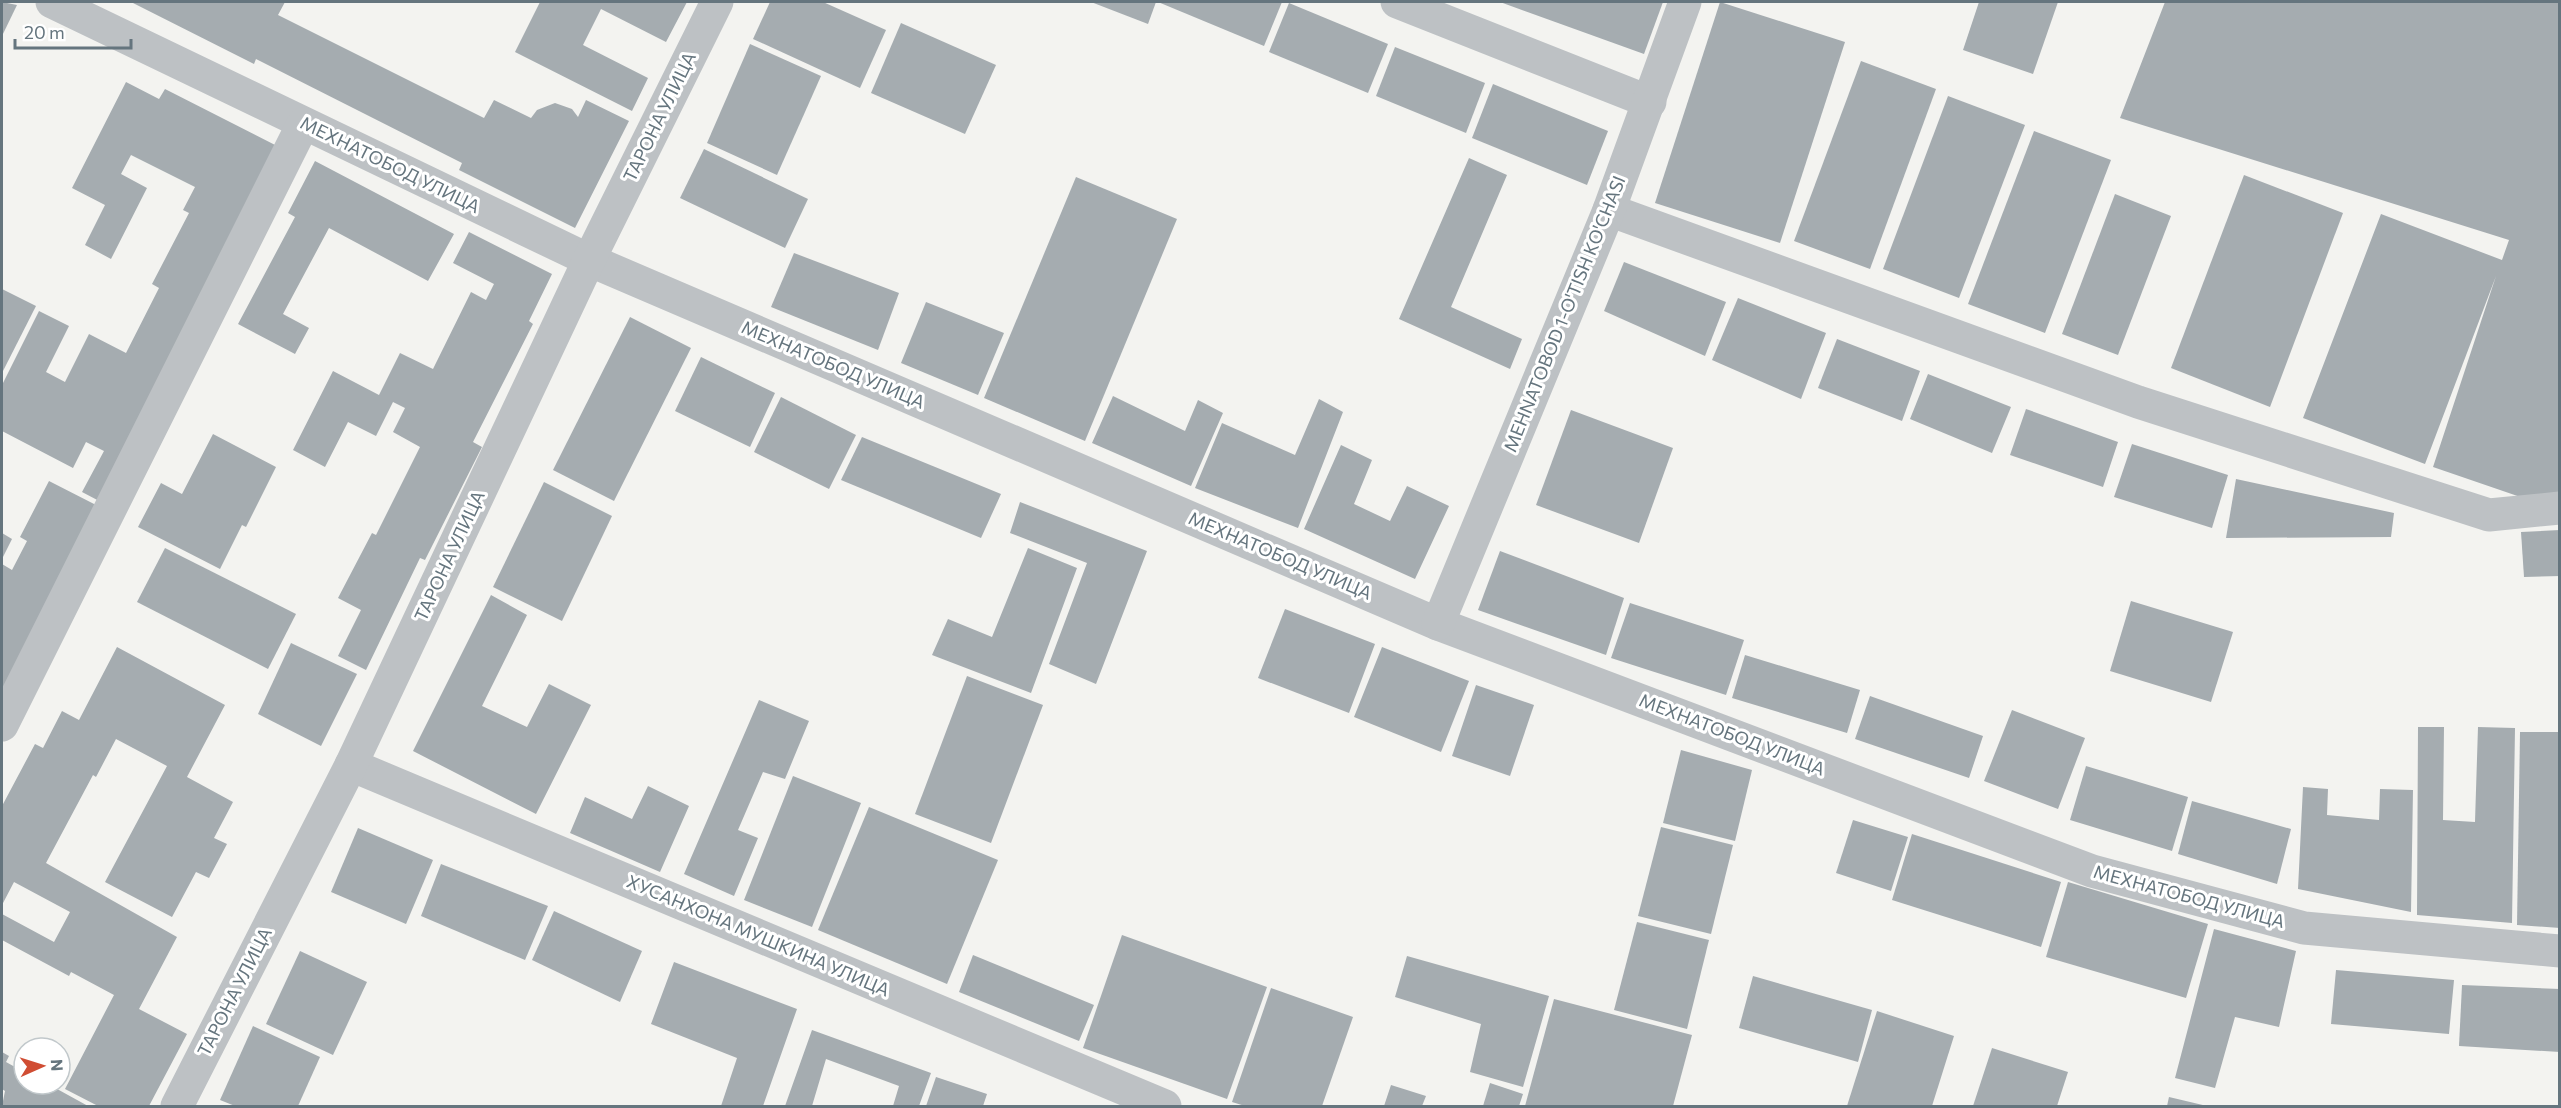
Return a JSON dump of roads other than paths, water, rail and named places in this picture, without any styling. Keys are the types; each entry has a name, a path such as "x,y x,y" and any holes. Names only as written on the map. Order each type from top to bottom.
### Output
{"street":[{"name":"МЕХНАТОБОД УЛИЦА","path":"52,2 589,260 1438,624 2092,871 2304,928 2559,951"},
{"name":"ТАРОНА УЛИЦА","path":"177,1107 351,765 589,260 717,2"},
{"path":"1397,2 1650,102"},
{"name":"MEHNATOBOD 1-O'TISH KO'CHASI","path":"1438,624 1609,210 1685,2"},
{"path":"2,724 303,124"},
{"path":"1609,210 2138,402 2489,515 2559,508"},
{"name":"ХУСАНХОНА МУШКИНА УЛИЦА","path":"351,765 1165,1107"}]}
